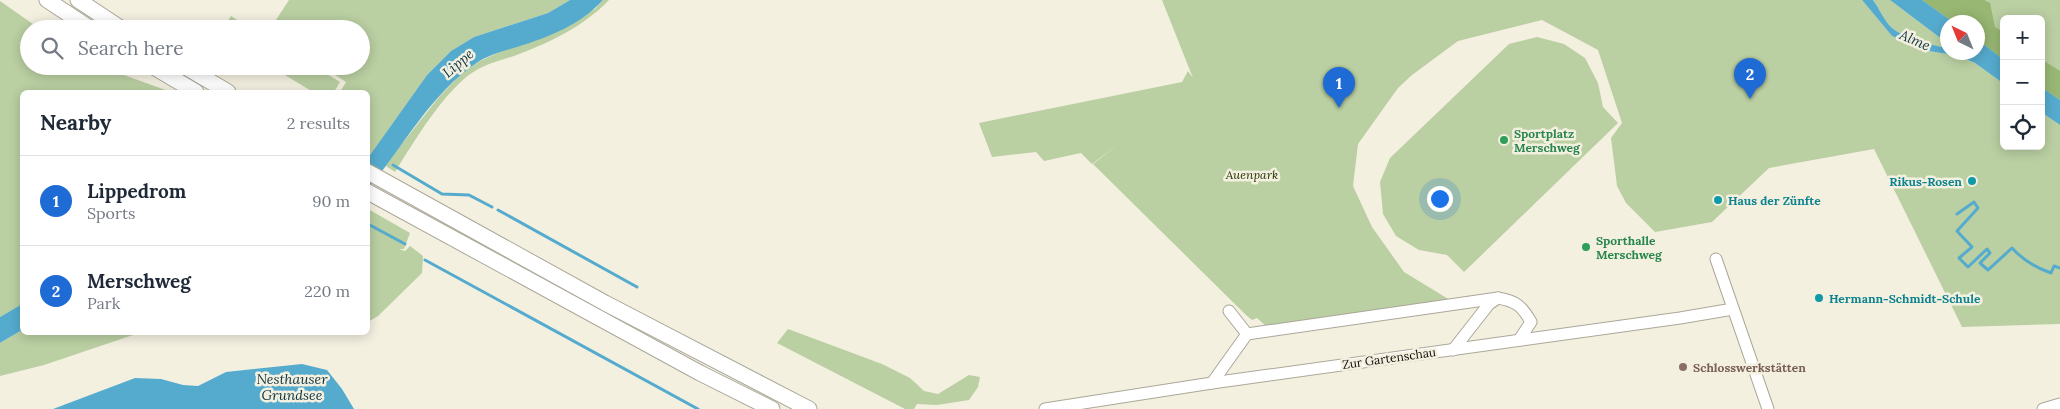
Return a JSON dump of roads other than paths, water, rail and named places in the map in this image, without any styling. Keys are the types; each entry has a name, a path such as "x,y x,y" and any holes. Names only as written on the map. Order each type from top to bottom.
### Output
{"highway":[{"path":"47,0 77,20"},
{"path":"78,0 108,20"},
{"path":"167,75 193,90"},
{"path":"199,75 225,90"},
{"path":"370,173 605,303 809,409"},
{"path":"370,193 691,368 772,409"}],"street":[{"path":"1716,259 1768,409"},
{"path":"1453,350 1489,304 1498,298"},
{"path":"1212,383 1246,334 1498,298 1512,300 1524,311 1531,322 1520,340"},
{"name":"Zur Gartenschau","path":"1045,409 1212,383 1733,309"},
{"path":"1229,311 1246,334"},
{"path":"2043,409 2060,404"}],"water":[{"name":"Lippe","path":"570,0 603,0 594,9 563,29 541,39 487,57 461,74 419,121 370,187 370,155 427,75 451,51 474,37 548,13"},
{"name":"Alme","path":"1862,0 1873,0 1888,24 1896,31 1940,46 1940,53 1929,51 1892,36"},
{"path":"1890,0 1922,0 1943,15 1940,15 1940,38"},
{"path":"1985,45 2000,57 2000,81 1968,60 1985,60"},
{"path":"2045,90 2060,100 2060,125 2045,115"},
{"path":"20,305 20,331 0,343 0,317"},
{"name":"Nesthauser Grundsee","path":"302,364 327,370 342,389 354,409 53,409 135,378 161,379 183,385 198,386 226,372"}],"waterway":[{"path":"393,165 442,194 469,195 492,207"},
{"path":"1957,214 1974,202 1978,208 1957,231 1972,247 1959,258 1968,267 1987,249 1990,253 1980,263 1988,270 2012,248 2025,260 2045,271 2051,273 2054,266 2060,268"},
{"path":"498,210 637,287"},
{"path":"370,225 405,244"},
{"path":"425,260 698,409"}],"place":[{"name":"Merschweg","path":"1750,99"},
{"name":"Lippedrom","path":"1339,108"},
{"name":"Sportplatz Merschweg","path":"1504,140"},
{"name":"Rikus-Rosen","path":"1972,181"},
{"name":"Haus der Zünfte","path":"1718,200"},
{"name":"Sporthalle Merschweg","path":"1586,247"},
{"name":"Hermann-Schmidt-Schule","path":"1819,298"},
{"name":"Schlosswerkstätten","path":"1683,367"}],"park label":[{"name":"Auenpark","path":"1252,174"}]}
